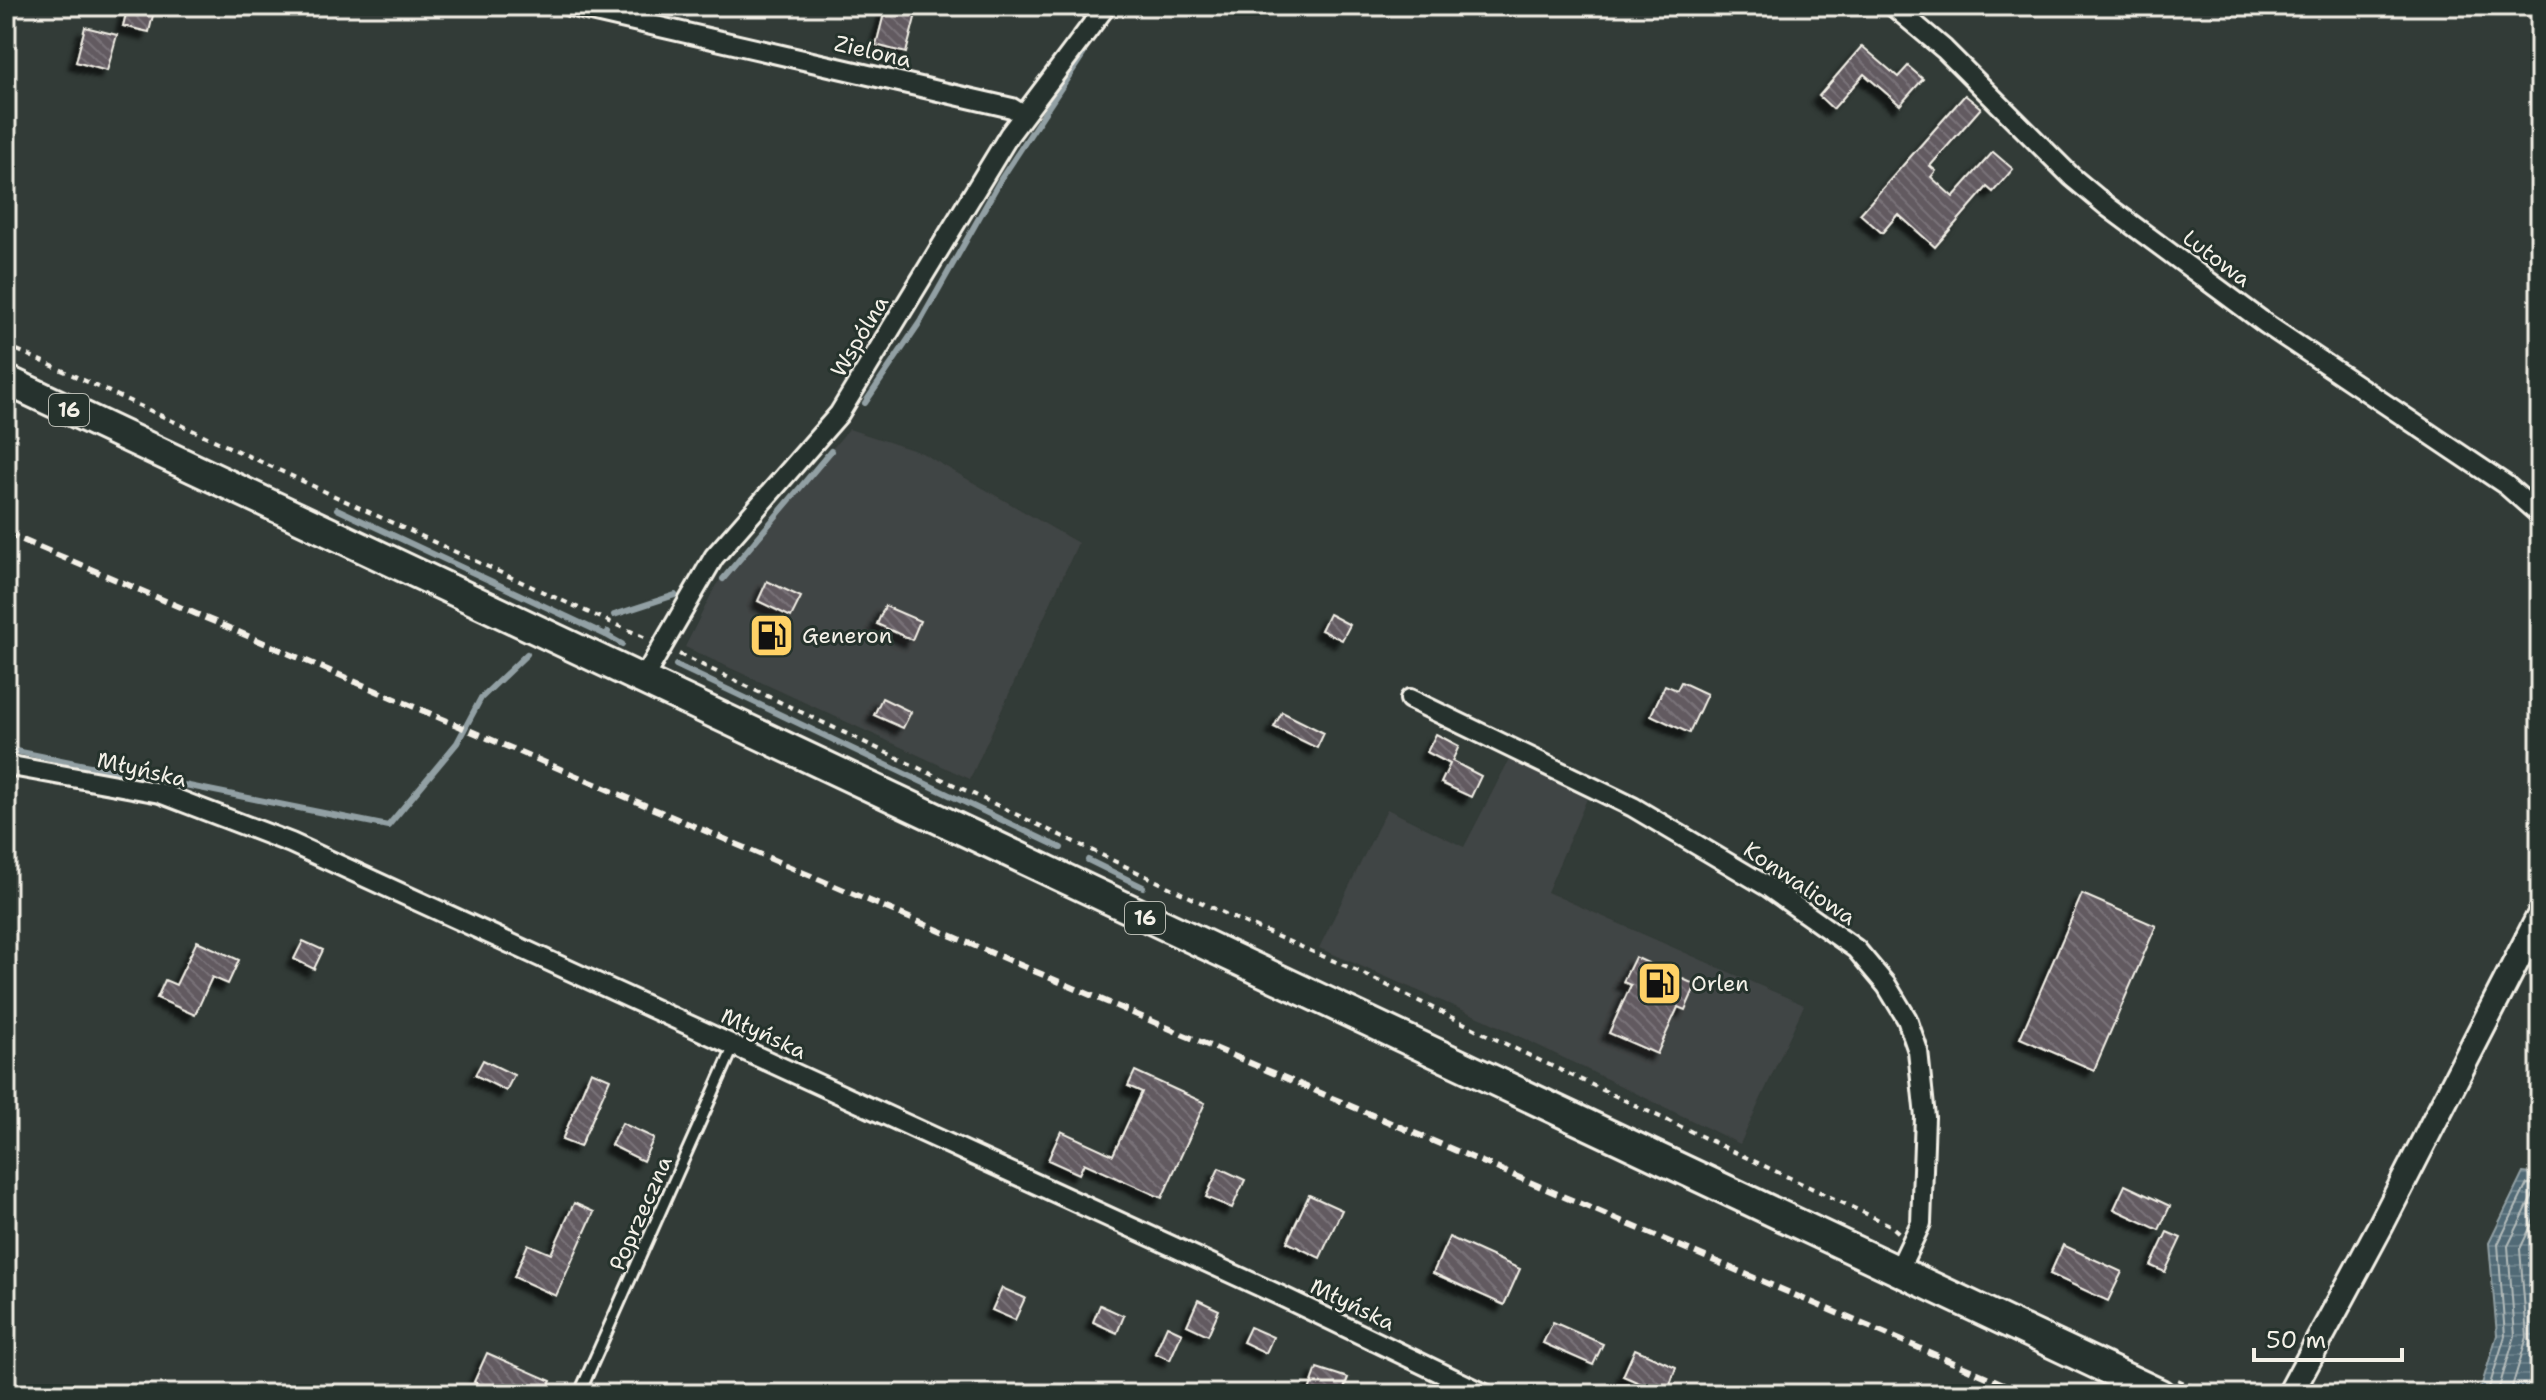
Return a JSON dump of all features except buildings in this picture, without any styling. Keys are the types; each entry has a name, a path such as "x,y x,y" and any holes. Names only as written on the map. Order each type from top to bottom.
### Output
{"main road":[{"name":"16","path":"6,380 1898,1271 2163,1384"},
{"path":"2290,1394 2381,1225 2540,915"}],"street":[{"name":"Zielona","path":"569,6 1012,108 1023,115"},
{"name":"Wspólna","path":"642,681 714,557 839,414 1023,115 1106,6"},
{"name":"Lutowa","path":"1893,6 1944,49 2072,177 2108,207 2266,324 2506,485 2540,515"},
{"name":"Konwaliowa","path":"1410,699 1633,807 1768,887 1856,949 1887,986 1907,1019 1918,1051 1925,1117 1921,1223 1898,1271"},
{"name":"Młyńska","path":"6,765 160,793 291,843 1279,1295 1485,1394"}],"lane":[{"name":"Poprzeczna","path":"579,1394 734,1046"}],"path":[{"path":"6,345 662,646 1234,918 1362,973 1524,1053 1890,1225 1911,1243"},
{"path":"2163,1384 2209,1394"}],"shaded area":[{"path":"849,429 922,453 1078,543 970,779 685,647 716,585"},
{"path":"1510,758 1587,799 1547,892 1804,1005 1740,1144 1488,1021 1319,948 1387,809 1464,847"}],"water":[{"path":"2523,1173 2540,1175 2540,1394 2479,1394 2497,1335 2489,1243"}],"waterway":[{"path":"865,403 920,322 1001,179 1084,53"},
{"path":"723,579 831,451"},
{"path":"337,509 606,635 608,632"},
{"path":"614,615 675,595"},
{"path":"606,635 622,644"},
{"path":"6,749 388,826 457,743 481,698 527,654"},
{"path":"676,665 1061,848"},
{"path":"1088,860 1143,887"}],"railway":[{"path":"6,533 2027,1394"}],"place":[{"name":"Generon","path":"771,635"},
{"name":"Orlen","path":"1660,983"}]}
